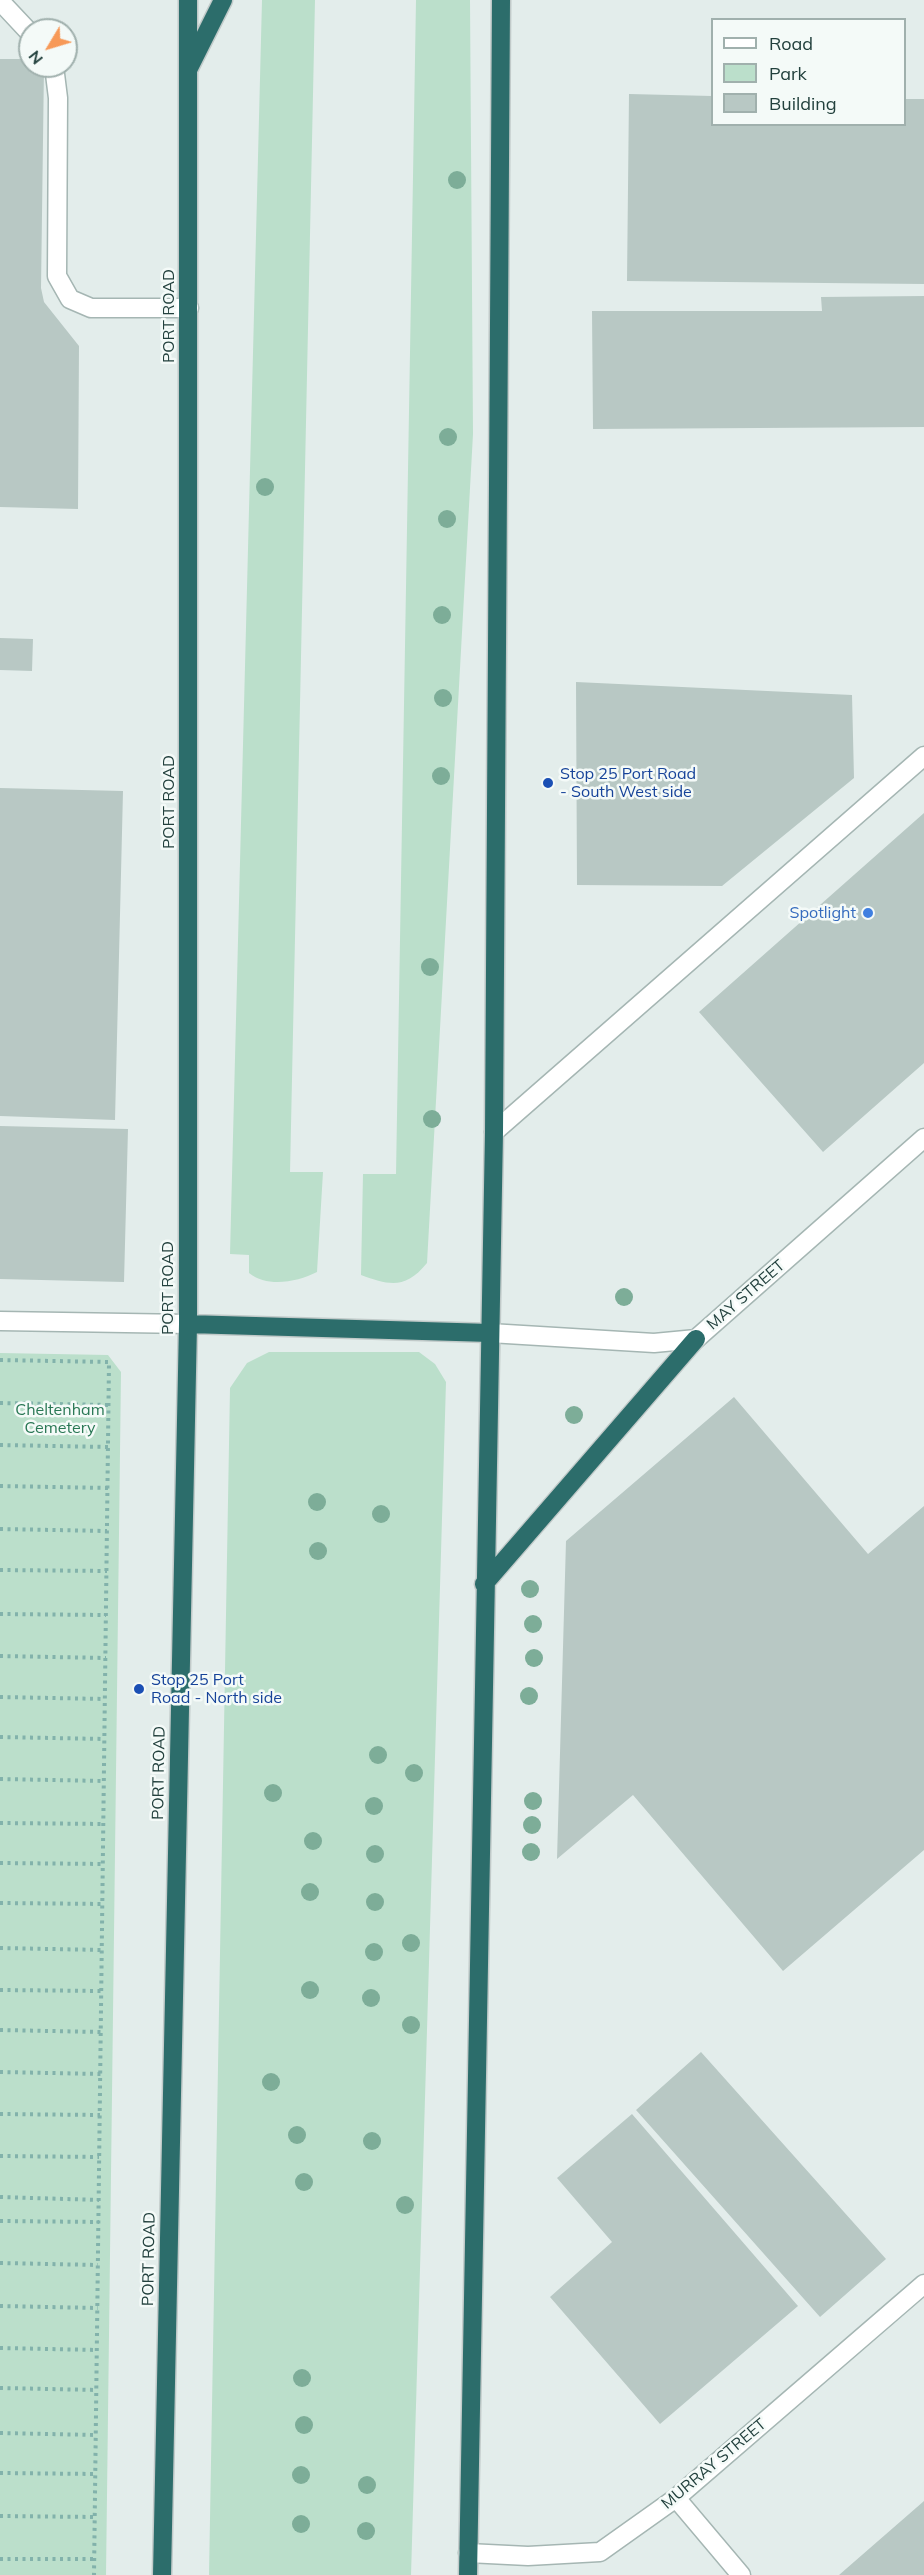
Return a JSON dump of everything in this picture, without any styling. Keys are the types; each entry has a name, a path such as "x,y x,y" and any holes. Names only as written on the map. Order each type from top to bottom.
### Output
{"highway":[{"name":"PORT ROAD","path":"162,2575 188,1324 188,0"},
{"path":"187,72 223,0"},
{"path":"468,2575 484,1584 494,1132 501,0"},
{"path":"188,1324 490,1333"},
{"path":"484,1584 696,1338"}],"street":[{"path":"0,1 18,20"},
{"path":"56,78 58,98 57,276 70,299 91,308 189,308"},
{"path":"494,1132 924,756"},
{"name":"MAY STREET","path":"490,1333 654,1343 696,1338 924,1138"},
{"path":"0,1321 188,1324"},
{"name":"MURRAY STREET","path":"468,2553 528,2556 600,2552 676,2498 924,2284"},
{"path":"676,2498 741,2575"}],"path":[{"path":"0,1360 109,1362 94,2575"},
{"path":"0,1403 109,1405"},
{"path":"0,1445 109,1447"},
{"path":"0,1486 108,1488"},
{"path":"0,1529 107,1531"},
{"path":"0,1570 107,1571"},
{"path":"0,1614 106,1615"},
{"path":"0,1656 106,1658"},
{"path":"0,1697 105,1699"},
{"path":"0,1737 105,1739"},
{"path":"0,1779 104,1781"},
{"path":"0,1823 104,1824"},
{"path":"0,1863 103,1864"},
{"path":"0,1903 103,1904"},
{"path":"0,1948 102,1950"},
{"path":"0,1990 102,1991"},
{"path":"0,2030 101,2032"},
{"path":"0,2072 101,2074"},
{"path":"0,2114 100,2115"},
{"path":"0,2156 99,2157"},
{"path":"0,2197 99,2200"},
{"path":"0,2221 99,2222"},
{"path":"0,2263 98,2265"},
{"path":"0,2306 98,2308"},
{"path":"0,2348 97,2350"},
{"path":"0,2388 97,2390"},
{"path":"0,2433 96,2435"},
{"path":"0,2473 96,2474"},
{"path":"0,2516 95,2517"},
{"path":"0,2559 95,2559"}],"green space":[{"path":"262,0 315,0 290,1172 323,1172 317,1272 283,1282 257,1278 249,1273 249,1255 230,1254"},
{"path":"416,0 470,0 473,434 427,1263 411,1278 388,1283 361,1275 363,1174 396,1174"},
{"path":"269,1352 419,1352 435,1364 446,1382 411,2575 209,2575 230,1388 247,1363"},
{"name":"Cheltenham Cemetery","path":"0,1353 108,1355 121,1372 106,2575 0,2575"}],"building":[{"path":"0,59 18,59 18,78 44,78 41,288 44,302 79,346 78,509 0,507"},
{"path":"629,94 711,96 711,126 906,126 906,99 924,99 924,284 627,281"},
{"path":"924,296 924,427 593,429 592,311 822,311 821,297"},
{"path":"0,638 33,639 32,671 0,670"},
{"path":"576,682 852,695 854,778 722,886 577,885"},
{"path":"0,788 123,791 115,1120 0,1116"},
{"name":"Spotlight","path":"924,813 924,1063 823,1152 699,1012"},
{"path":"0,1126 128,1129 124,1282 0,1279"},
{"path":"734,1397 868,1554 924,1506 924,1850 783,1971 633,1795 557,1859 566,1541"},
{"path":"701,2052 886,2259 820,2317 636,2110"},
{"path":"632,2114 798,2306 660,2424 550,2297 612,2242 557,2178"},
{"path":"924,2501 924,2575 839,2575"}],"place":[{"name":"Stop 25 Port Road - South West side","path":"548,783"},
{"name":"Spotlight","path":"868,913"},
{"name":"Stop 25 Port Road - North side","path":"139,1689"}]}
